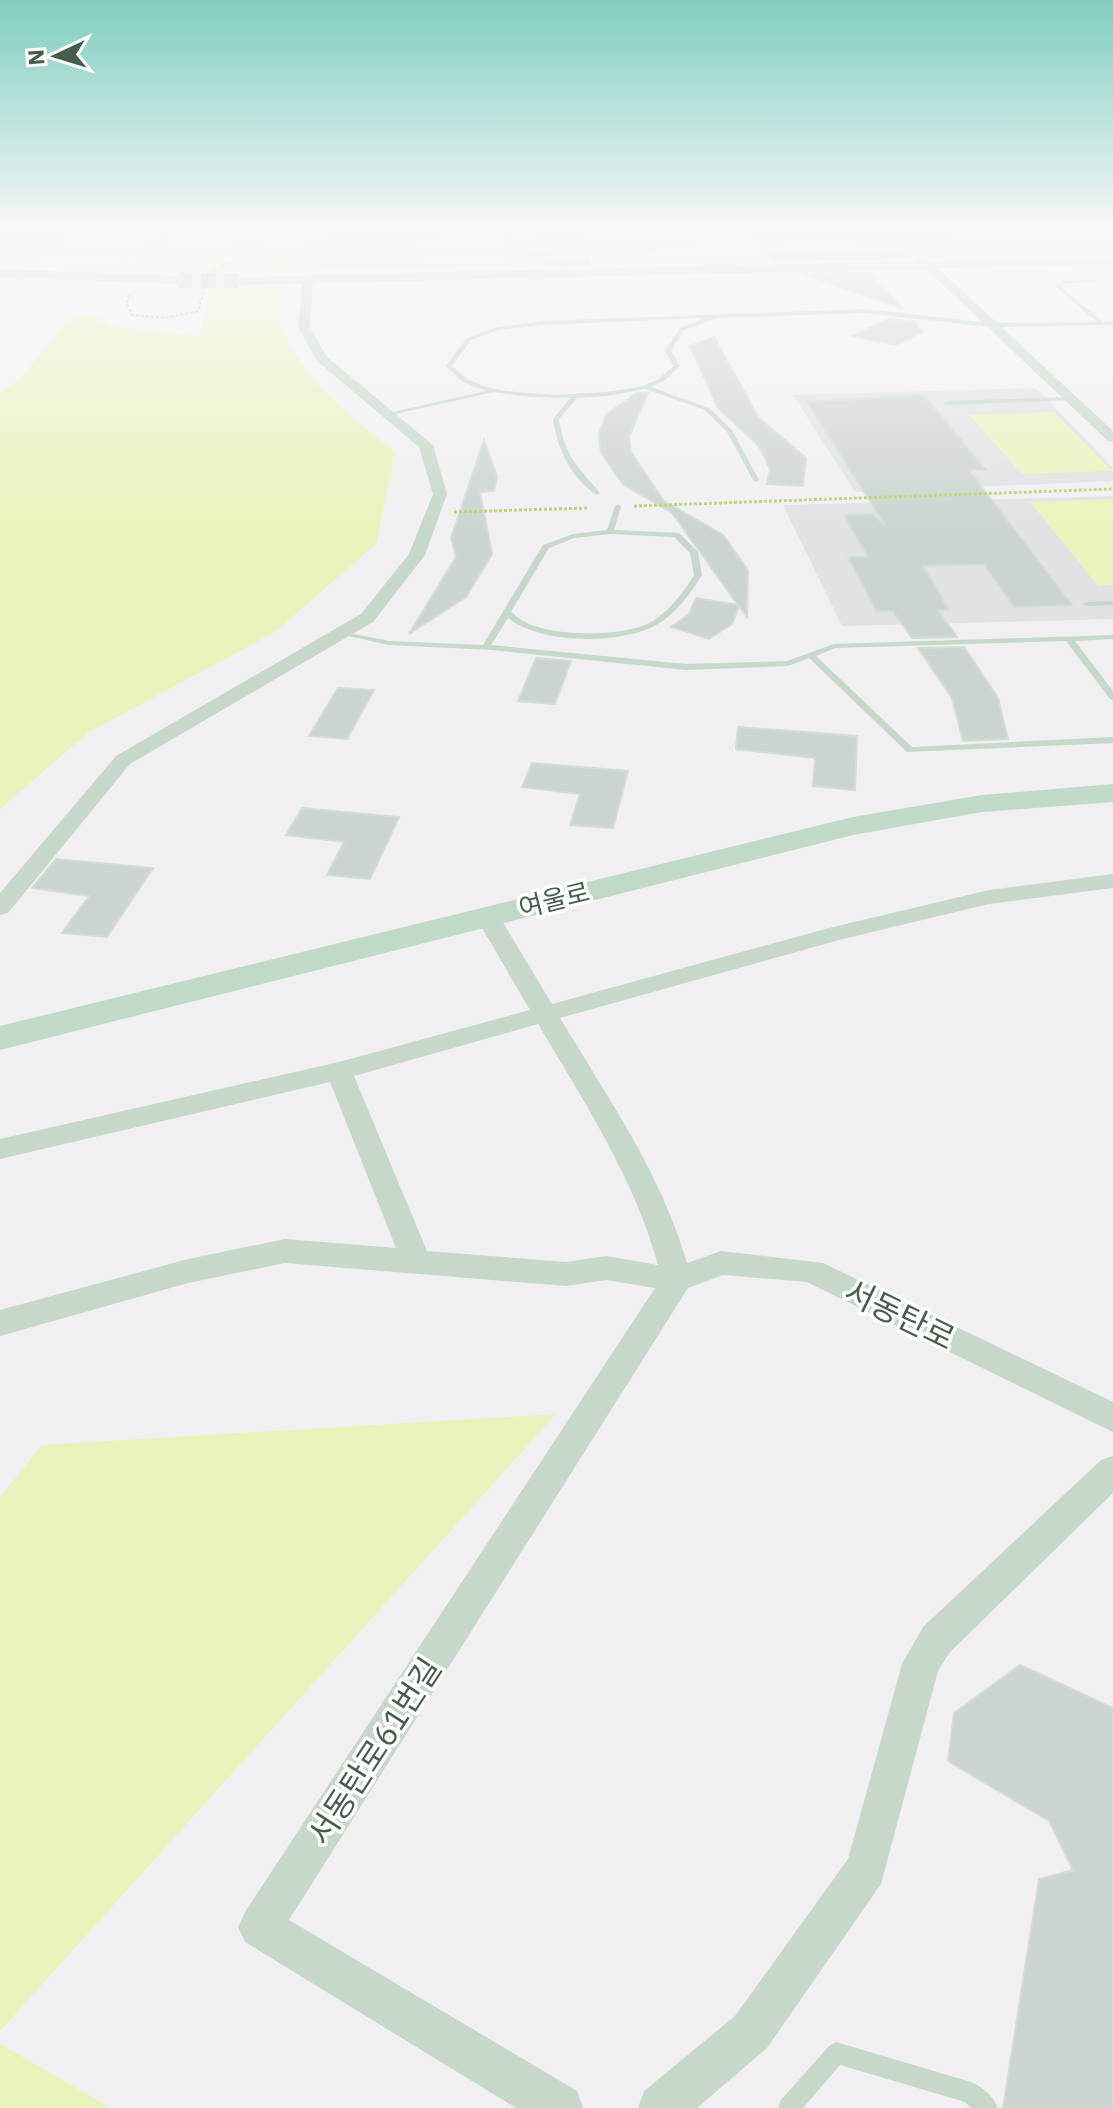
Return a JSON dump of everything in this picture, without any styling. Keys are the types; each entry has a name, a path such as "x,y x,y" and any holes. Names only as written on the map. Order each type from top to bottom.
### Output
{"street":[{"path":"0,908 123,760 367,618 417,555 440,494 426,445 321,358 308,334"},
{"path":"1000,334 1113,438"},
{"name":"여울로","path":"0,1038 754,850 937,809 1011,799 1113,793"},
{"path":"0,1149 339,1071 837,933 974,901 1113,881"},
{"path":"0,1323 188,1271 285,1251 566,1274 606,1268 677,1280 660,1220 639,1172 487,916"},
{"path":"339,1071 416,1261"},
{"name":"서동탄로","path":"677,1280 721,1263 812,1271 1113,1418"},
{"name":"서동탄로61번길","path":"560,2108 260,1927 677,1280"},
{"path":"661,2108 751,2032 866,1869 921,1664 936,1640 1113,1471"}],"lane":[{"path":"482,334 469,339 449,366 466,382 526,398 645,387 666,378 677,366 668,351 679,334"},
{"path":"645,387 707,409 730,431 756,480"},
{"path":"391,413 492,391"},
{"path":"577,394 556,419 558,438 566,461 597,493"},
{"path":"947,403 1071,399"},
{"path":"610,532 618,506"},
{"path":"486,647 546,547 573,536 610,532 676,535 694,552 698,575 690,588 654,624 633,630 565,634 540,632 507,613"},
{"path":"1087,604 1113,603"},
{"path":"339,633 389,643 486,647 686,667 788,663 834,646 1113,637"},
{"path":"1069,639 1113,697"},
{"path":"810,655 910,750 1113,740"},
{"path":"789,2108 836,2053 971,2093 987,2108"}],"path":[{"path":"433,513 1113,489"}],"shaded area":[{"path":"1036,388 1113,468 1113,481 855,492 793,395"},
{"path":"1113,496 1113,619 842,626 783,505"}],"green space":[{"path":"56,334 285,334 311,376 395,452 376,544 275,632 89,732 0,809 0,392 19,380"},
{"path":"1054,412 1113,471 1022,474 969,415"},
{"path":"1113,499 1113,585 1098,586 1030,502"},
{"path":"556,1414 0,2031 0,1497 42,1445"},
{"path":"0,2044 111,2108 0,2108"}],"building":[{"path":"856,334 919,334 896,345 852,336"},
{"path":"714,337 758,417 806,458 803,486 767,484 770,469 759,446 718,408 690,346"},
{"path":"637,393 648,393 629,437 631,452 663,500 723,535 748,570 747,617 739,606 732,624 709,639 671,627 689,614 696,598 738,605 672,513 623,484 601,453 599,433 607,414"},
{"path":"924,395 986,470 969,470 1072,605 1014,607 984,564 923,566 949,610 938,610 957,637 912,638 893,611 877,612 848,557 868,557 844,515 872,514 885,525 807,402"},
{"path":"484,440 497,476 494,491 480,492 492,554 466,597 409,634 456,557 451,538"},
{"path":"964,647 998,698 1008,739 963,741 952,698 918,648"},
{"path":"536,658 571,661 555,704 518,701"},
{"path":"338,688 374,690 347,739 309,736"},
{"path":"738,727 857,736 855,790 813,786 815,758 736,749"},
{"path":"532,763 628,771 613,828 570,825 580,794 522,787"},
{"path":"302,808 399,817 370,879 327,875 344,842 286,835"},
{"path":"56,859 153,868 107,937 62,933 89,896 32,888"},
{"path":"1020,1665 1113,1708 1113,2108 1003,2108 1039,1879 1073,1870 1049,1821 948,1761 954,1713"}]}
